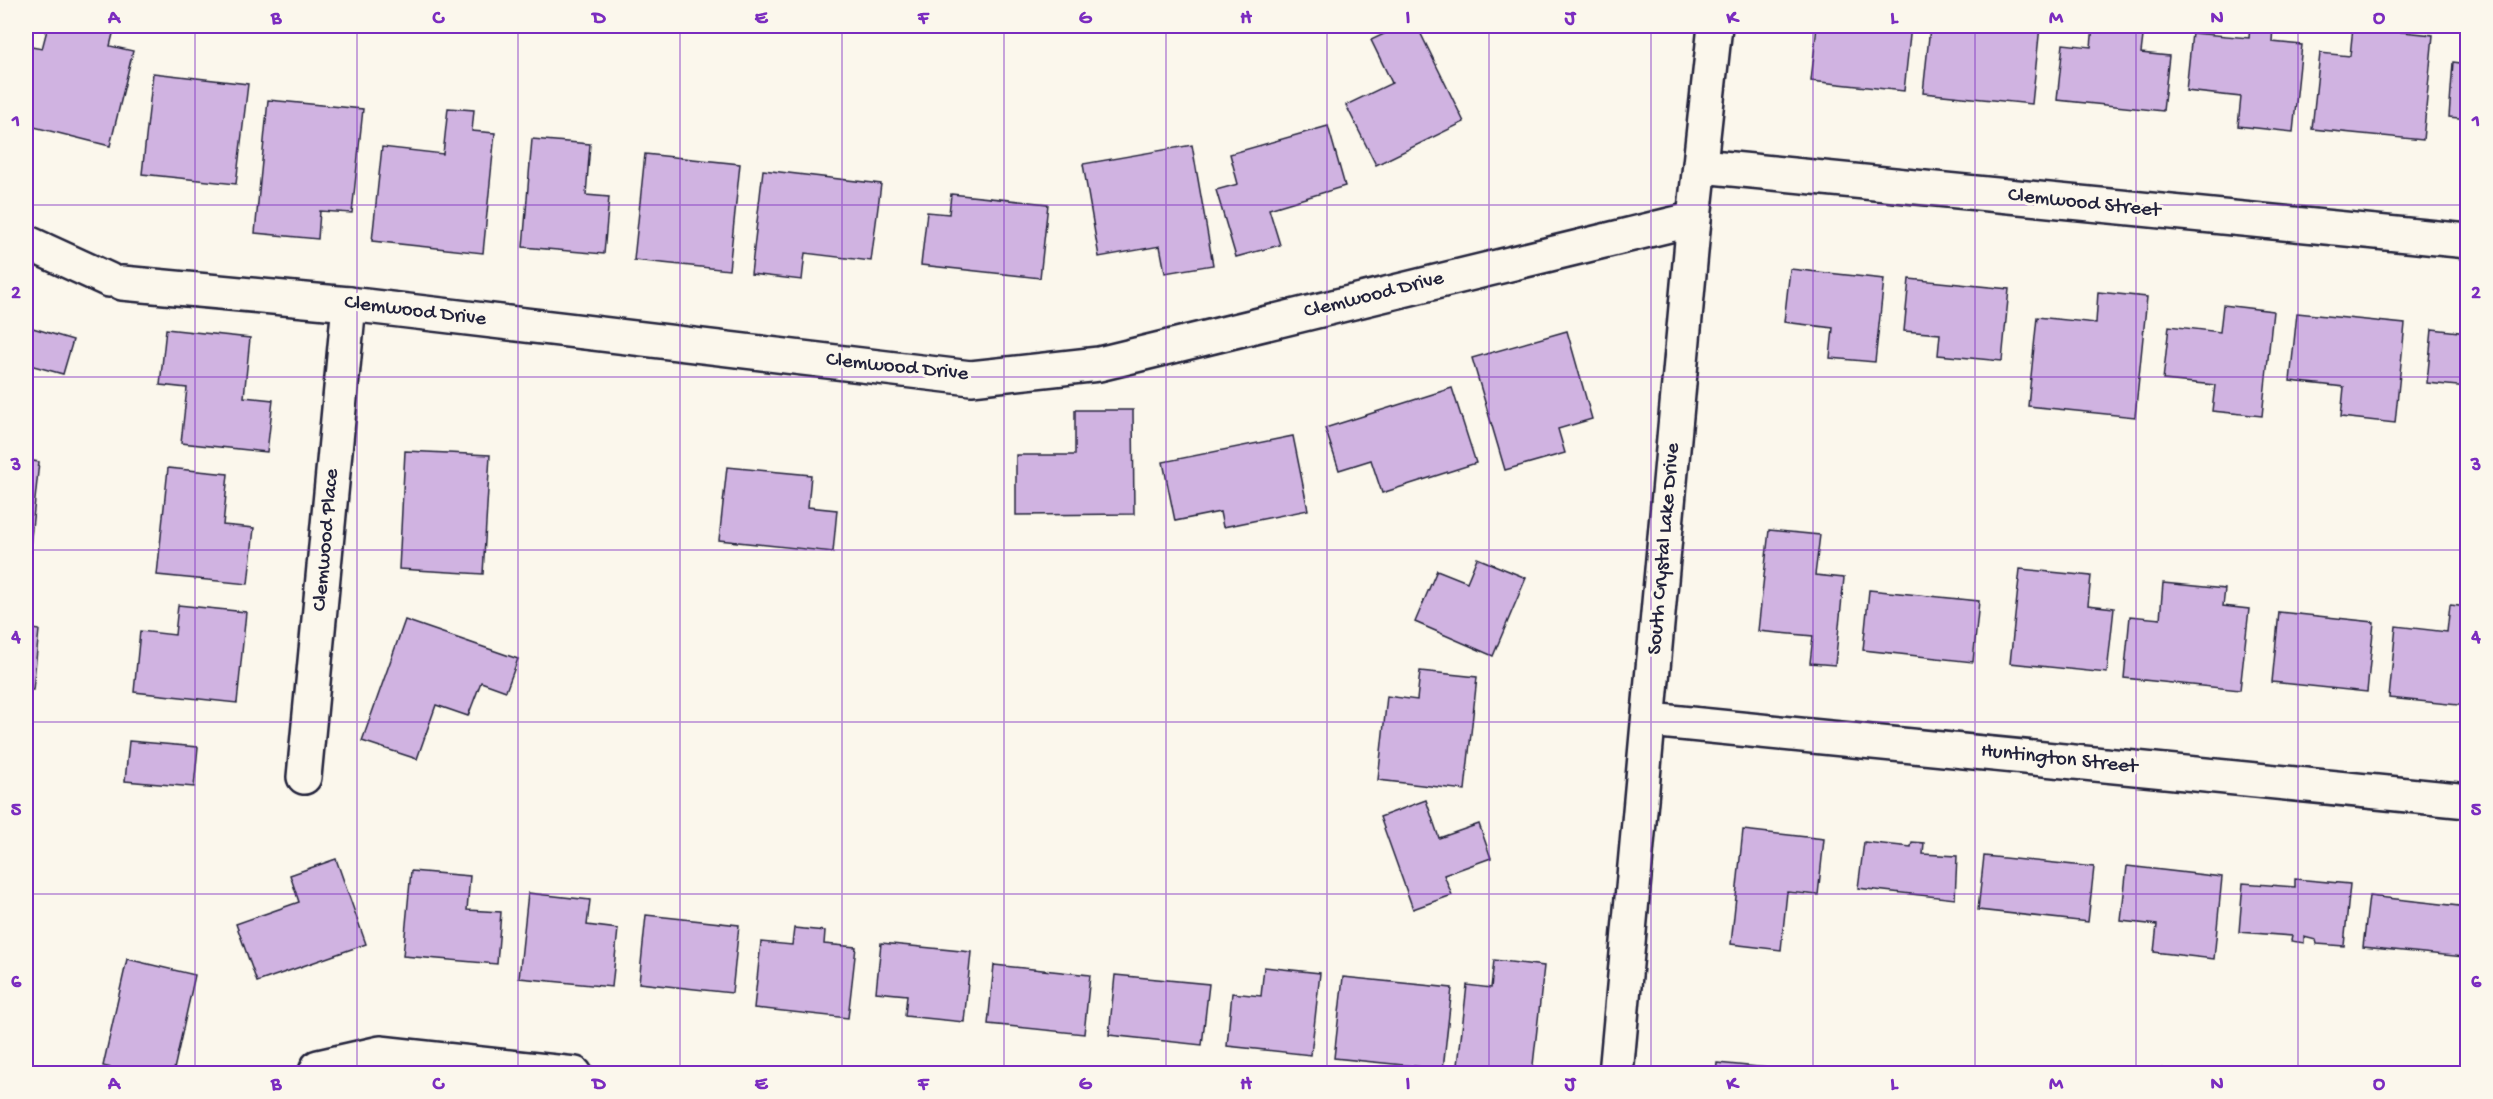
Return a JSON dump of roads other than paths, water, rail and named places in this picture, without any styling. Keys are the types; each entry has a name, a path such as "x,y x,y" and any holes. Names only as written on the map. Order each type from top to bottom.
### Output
{"street":[{"name":"South Crystal Lake Drive","path":"1616,1074 1694,219 1715,26"},
{"name":"Clemwood Street","path":"1701,166 2468,241"},
{"name":"Clemwood Drive","path":"26,242 116,281 349,304 971,378 1099,364 1694,219"},
{"name":"Clemwood Place","path":"304,777 349,304"},
{"name":"Huntington Street","path":"1650,720 2468,801"},
{"path":"316,1070 380,1053 575,1074"}]}
